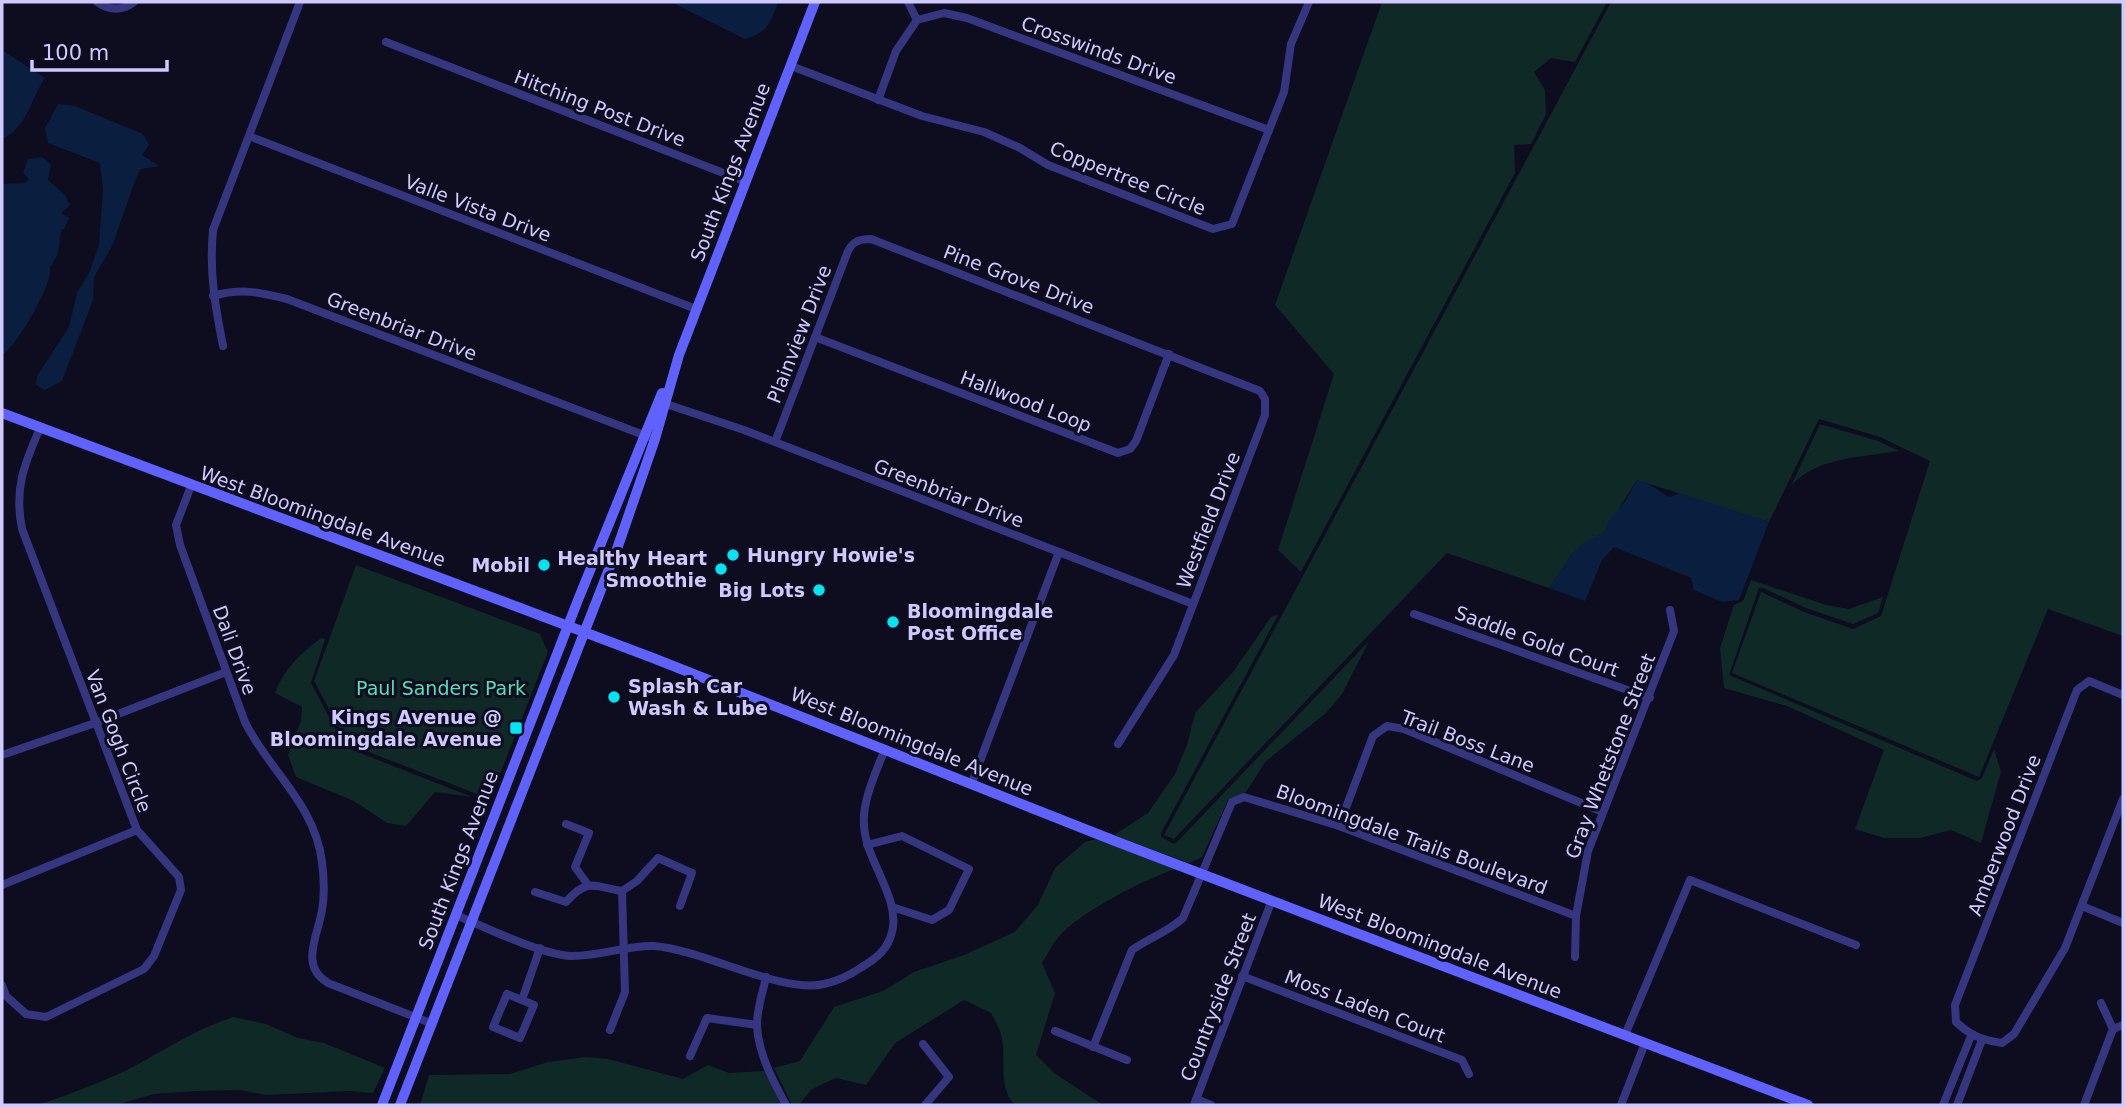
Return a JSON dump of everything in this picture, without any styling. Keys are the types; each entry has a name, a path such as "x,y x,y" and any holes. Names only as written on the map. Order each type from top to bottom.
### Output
{"main road":[{"name":"South Kings Avenue","path":"382,1105 569,626 650,437 744,181 815,2"},
{"name":"West Bloomingdale Avenue","path":"2,413 585,632 1115,841 1808,1105"},
{"name":"South Kings Avenue","path":"400,1105 630,514 650,437"}],"street":[{"path":"97,2 114,10 125,8 134,2"},
{"path":"223,346 213,296 210,261 213,230 300,2"},
{"path":"878,100 896,51 917,20 908,2"},
{"name":"Coppertree Circle","path":"791,66 922,116 984,132 1020,148 1048,165 1213,229 1232,224 1284,92 1291,44 1309,2"},
{"name":"Crosswinds Drive","path":"917,20 944,13 967,18 1269,131"},
{"name":"Hitching Post Drive","path":"386,42 744,181"},
{"name":"Valle Vista Drive","path":"249,136 696,309"},
{"name":"Pine Grove Drive","path":"857,241 871,239 1169,354"},
{"name":"Plainview Drive","path":"775,442 848,251 857,241"},
{"name":"Greenbriar Drive","path":"213,296 234,290 287,299 650,437"},
{"name":"Hallwood Loop","path":"815,337 1118,453 1130,449 1136,441 1169,354"},
{"name":"Westfield Drive","path":"1118,744 1174,654 1265,415 1264,395 1255,387 1169,354"},
{"name":"Greenbriar Drive","path":"663,400 690,413 775,442 1193,604"},
{"name":"Van Gogh Circle","path":"2,985 6,996 26,1014 46,1017 144,969 154,956 181,890 179,877 137,831 20,519 18,489 25,463 40,428"},
{"name":"Dali Drive","path":"191,486 178,520 177,534 226,672 248,729 309,816 318,840 324,891 322,914 311,954 315,971 328,983 433,1024"},
{"path":"971,785 1059,552"},
{"name":"Gray Whetstone Street","path":"1575,957 1576,916 1588,851 1674,631 1670,610"},
{"name":"Saddle Gold Court","path":"1414,614 1650,698"},
{"path":"2,755 95,723 226,672"},
{"name":"Amberwood Drive","path":"1971,1036 1956,1022 1955,1005 2077,690 2090,681 2123,695"},
{"name":"Trail Boss Lane","path":"1339,826 1373,736 1387,726 1404,729 1603,812"},
{"path":"456,915 540,948 569,956 654,946 697,954 766,977 802,985 822,985 845,978 881,955 892,931 892,906 867,845 864,825 865,810 885,749"},
{"name":"Bloomingdale Trails Boulevard","path":"1093,1047 1132,950 1171,929 1183,918 1232,802 1244,797 1339,826 1576,916"},
{"path":"1943,1105 1971,1036 2002,1043 2014,1034 2065,948 2123,799"},
{"path":"566,824 589,833 575,867 589,885"},
{"path":"2,885 137,831"},
{"path":"867,845 902,835 969,869 949,910 932,920 892,906"},
{"path":"535,892 566,902 579,887 589,885 622,891 637,881 658,858 692,873 680,906"},
{"path":"1625,1035 1690,880 1856,945"},
{"path":"610,1030 625,992 622,891"},
{"name":"Countryside Street","path":"1195,1102 1272,900"},
{"path":"2082,906 2123,923"},
{"path":"522,1000 540,948"},
{"name":"Moss Laden Court","path":"1242,976 1462,1060 1469,1074"},
{"path":"766,977 757,1025 765,1060 786,1105"},
{"path":"507,994 522,1000 534,1005 520,1038 493,1027 507,994"},
{"path":"2084,1105 2113,1029 2101,1003"},
{"path":"690,1056 707,1018 757,1025"},
{"path":"2113,1029 2123,1026"},
{"path":"1055,1031 1127,1060"},
{"path":"1957,1105 1982,1040"},
{"path":"1621,1105 1644,1043"},
{"path":"923,1044 949,1077 925,1105"},
{"path":"1195,1102 1211,1105"}],"green space":[{"path":"1382,2 1607,2 1575,62 1551,58 1534,72 1545,90 1546,114 1531,144 1514,145 1515,173 1301,572 1278,550 1334,374 1275,305"},
{"path":"1611,2 2123,2 2123,636 2048,609 1979,777 1732,673 1761,592 1804,612 1853,629 1881,616 1930,461 1880,437 1819,419 1769,522 1637,480 1604,532 1572,554 1549,588 1447,553 1174,839 1164,835"},
{"path":"1820,424 1878,441 1899,451 1826,464 1801,476 1791,486"},
{"name":"Paul Sanders Park","path":"356,565 540,634 548,652 490,799 348,744 314,681"},
{"path":"1751,580 1826,605 1849,609 1883,597 1878,613 1853,624 1759,588 1729,675 1977,781 1982,778 1994,749 2001,772 1981,843 1951,830 1920,838 1884,838 1855,829 1884,750 1787,706 1724,688 1720,648 1734,605 1743,601"},
{"path":"1278,615 1161,837 1174,844 1177,842 1369,641 1342,694 1326,713 1266,761 1246,792 1228,800 1202,857 1189,863 1114,835 1148,813 1175,774 1187,745 1195,713 1233,672 1271,617"},
{"path":"321,638 325,639 311,683 345,747 472,797 435,792 406,826 387,823 354,801 296,777 288,755 301,721 302,707 275,693 293,662"},
{"path":"1096,839 1175,869 1129,889 1079,919 1057,939 1042,963 1055,993 1036,1055 1054,1073 1103,1105 1015,1105 1004,1083 1003,1047 998,1026 991,1013 964,1000 895,1043 866,1085 836,1078 812,1089 799,1105 792,1105 774,1068 800,1061 834,1007 883,991 914,972 964,955 1015,932 1038,905 1055,868 1085,842"},
{"path":"233,1017 266,1024 298,1038 324,1043 385,1068 373,1093 350,1091 266,1095 240,1090 195,1091 154,1094 116,1105 37,1105 116,1075 192,1034"},
{"path":"586,1057 608,1059 683,1079 708,1065 729,1073 764,1071 781,1105 420,1105 429,1075 510,1074 548,1062"}],"water":[{"path":"671,2 778,2 768,26 745,39"},
{"path":"2,50 45,78 23,120 11,134 2,139"},
{"path":"58,104 75,106 143,134 149,145 142,155 159,166 141,169 136,178 112,246 94,277 93,300 62,381 45,390 36,385 37,376 69,327 77,293 89,273 99,245 103,190 100,163 48,143 45,128"},
{"path":"42,157 51,165 48,180 71,204 61,213 69,218 61,230 58,254 50,267 40,300 16,340 2,356 2,184 25,183 29,179 23,173 28,159"},
{"path":"1637,480 1646,482 1670,497 1680,493 1769,522 1739,600 1722,602 1694,590 1691,578 1614,547 1602,560 1585,601 1549,588 1572,554 1582,544 1604,532 1609,520 1625,502"}],"place":[{"name":"Hungry Howie's","path":"733,555"},
{"name":"Mobil","path":"544,565"},
{"name":"Healthy Heart Smoothie","path":"721,569"},
{"name":"Big Lots","path":"819,590"},
{"name":"Bloomingdale Post Office","path":"893,622"},
{"name":"Splash Car Wash & Lube","path":"614,697"},
{"name":"Kings Avenue @ Bloomingdale Avenue","path":"516,728"}]}
